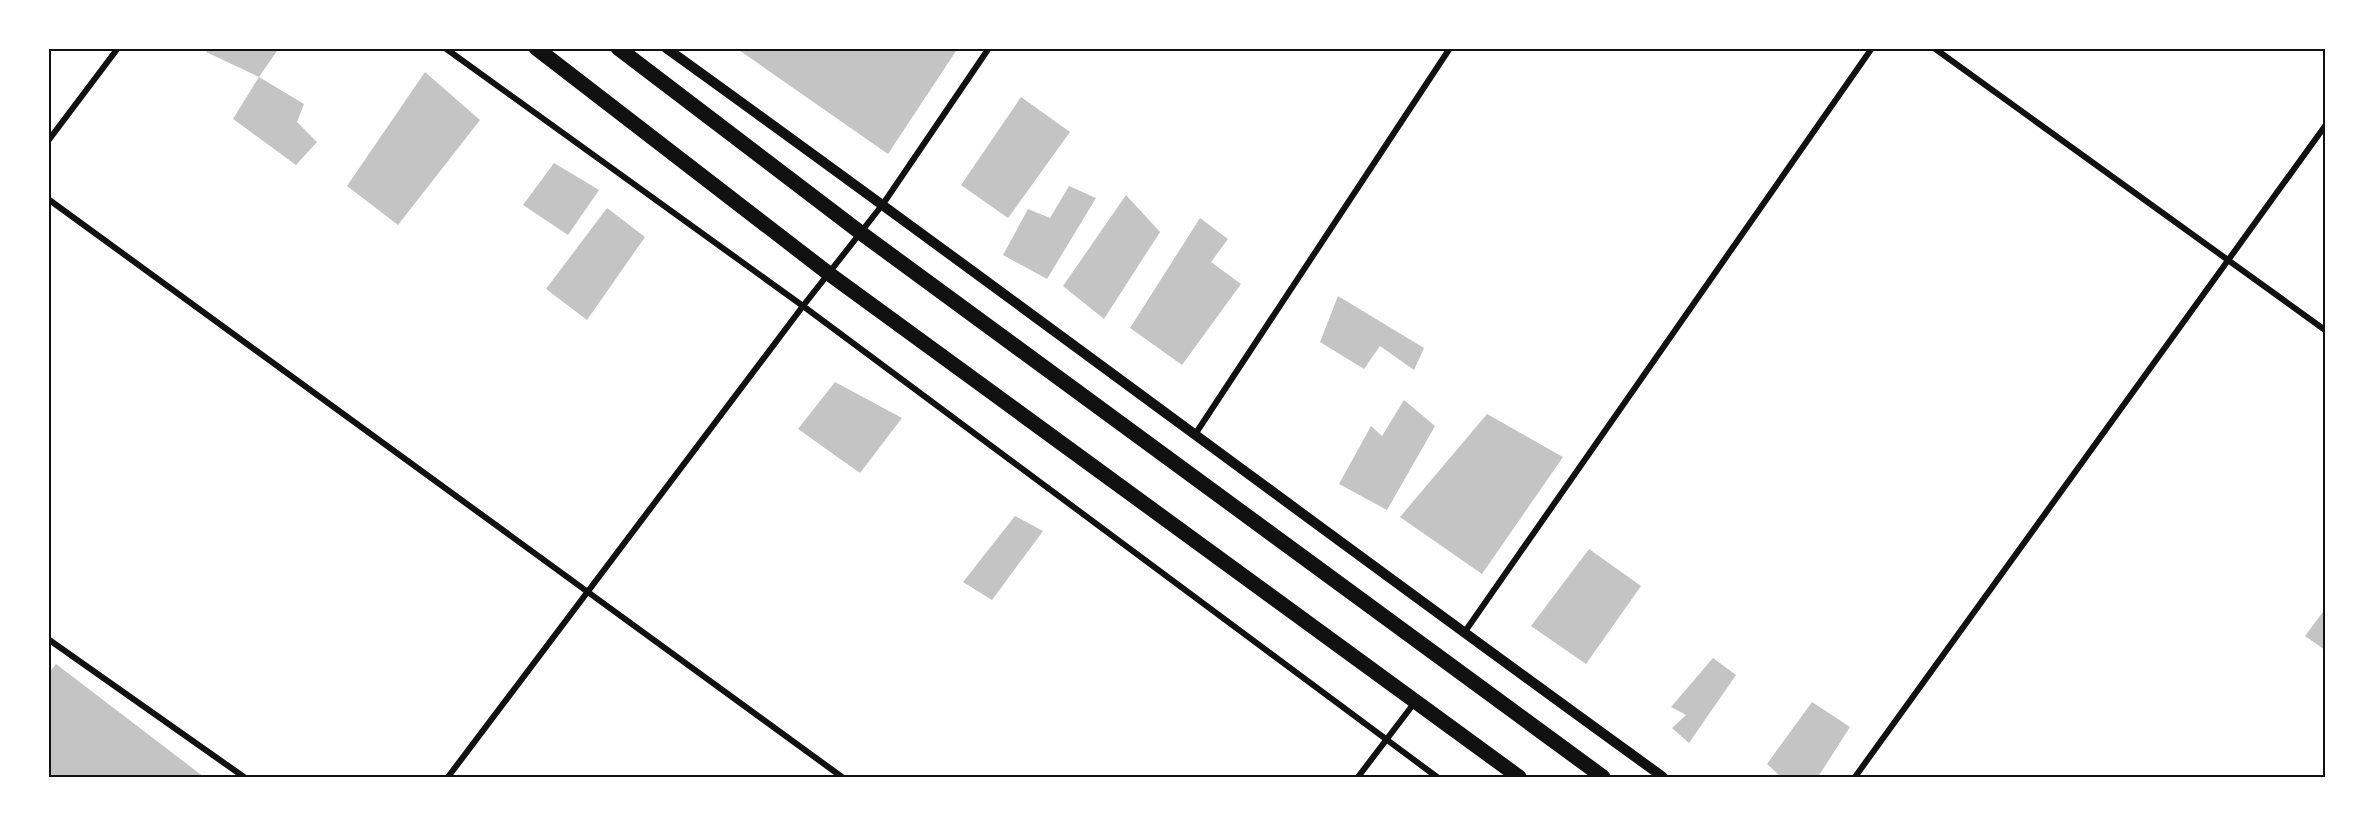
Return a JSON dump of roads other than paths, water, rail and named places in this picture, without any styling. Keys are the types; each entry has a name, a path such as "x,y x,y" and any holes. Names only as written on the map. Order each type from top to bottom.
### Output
{"main road":[{"path":"536,48 828,273 1519,777"},
{"path":"618,48 861,233 1603,777"}],"street":[{"path":"48,141 118,48"},
{"path":"445,48 803,306 1437,777"},
{"path":"666,48 883,204 1196,433 1463,633 1663,777"},
{"path":"448,777 585,592 883,204 989,48"},
{"path":"1196,433 1450,48"},
{"path":"1463,633 1872,48"},
{"path":"1934,48 2325,330"},
{"path":"1855,777 2325,126"},
{"path":"48,199 842,777"},
{"path":"48,639 244,777"},
{"path":"1358,777 1415,702"}]}
